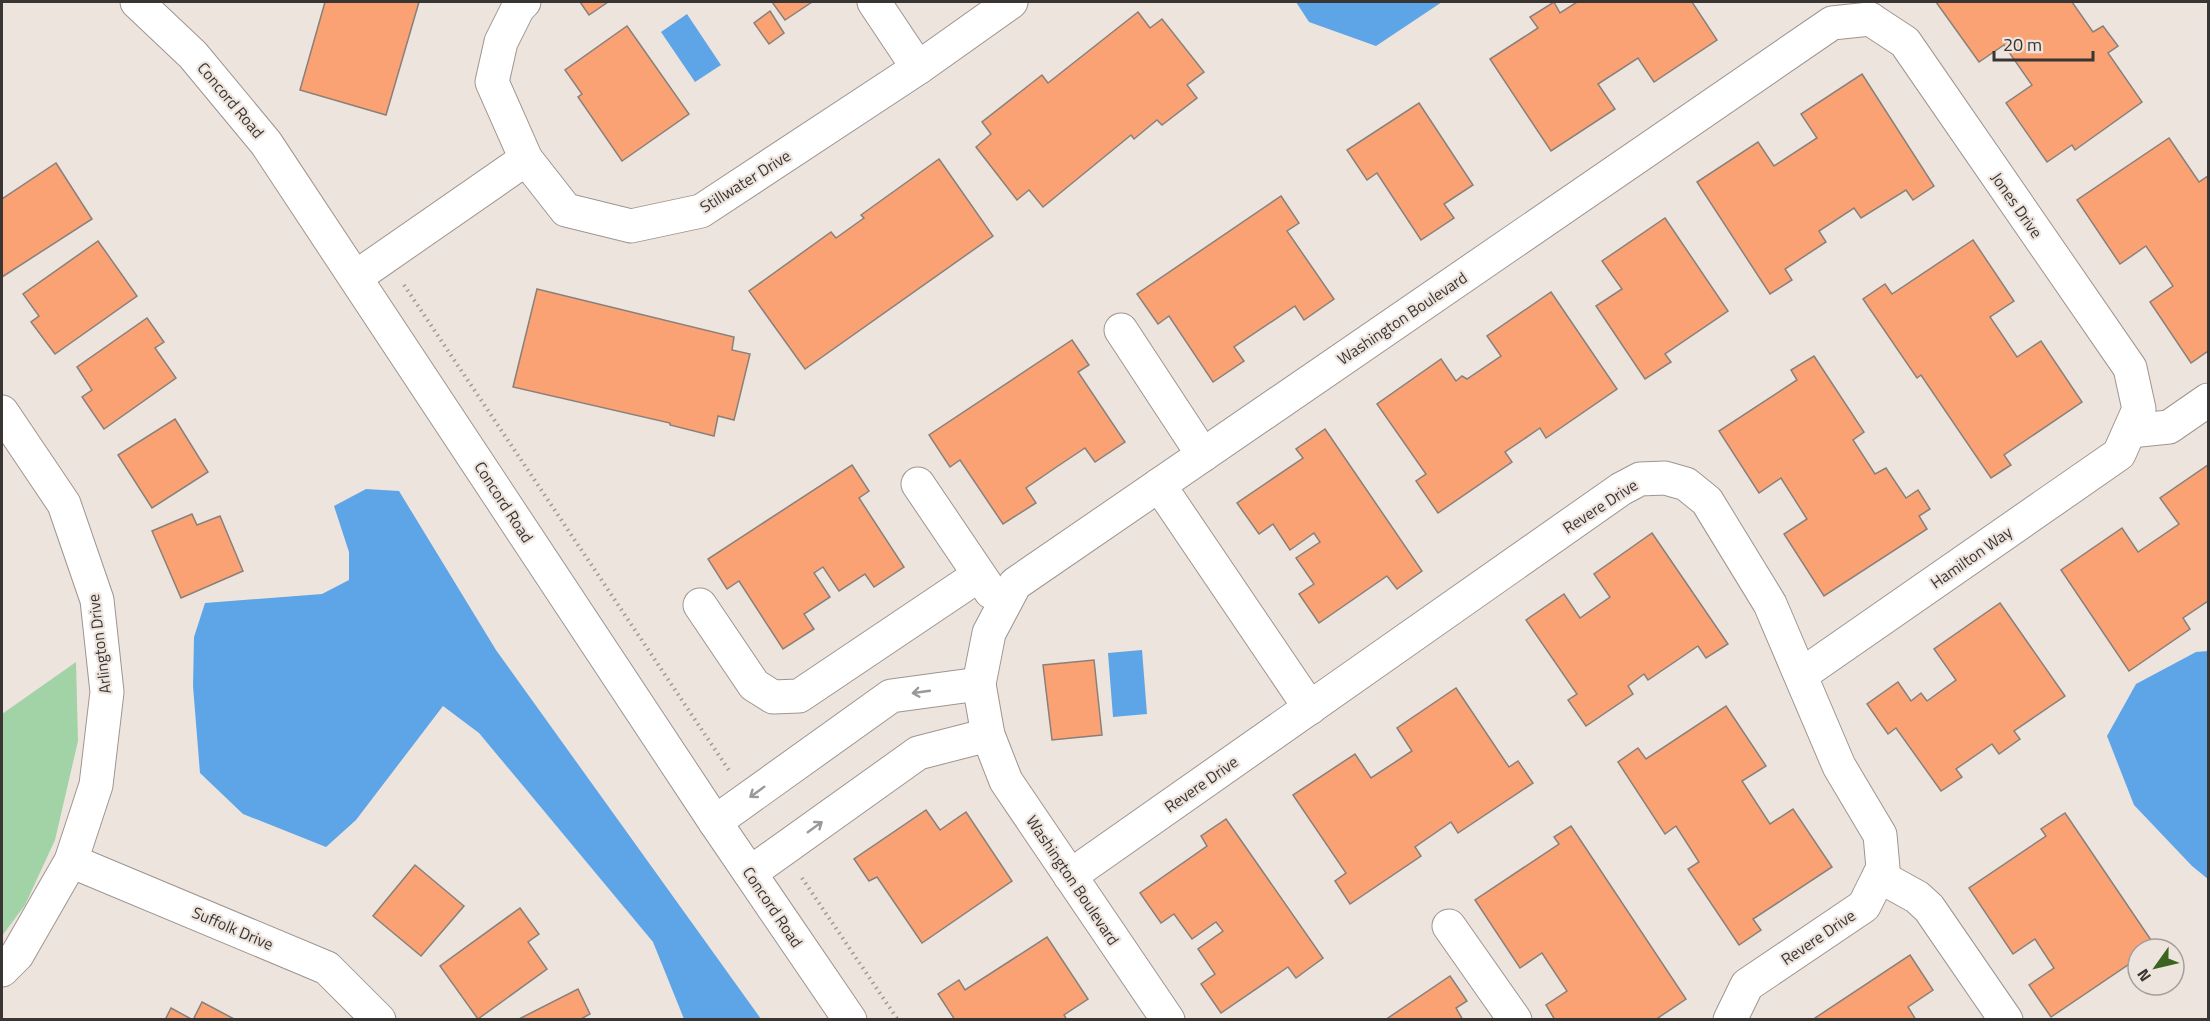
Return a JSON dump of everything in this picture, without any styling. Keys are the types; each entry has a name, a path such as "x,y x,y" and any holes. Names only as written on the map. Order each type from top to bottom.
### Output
{"street":[{"name":"Concord Road","path":"137,2 193,55 266,143 715,822 850,1020"},
{"name":"Stillwater Drive","path":"524,2 518,8 501,42 492,82 526,159 566,210 631,226 701,211 918,68 1011,2"},
{"path":"874,2 918,68"},
{"name":"Jones Drive","path":"1873,10 1905,42 2130,368 2134,420"},
{"name":"Washington Boulevard","path":"1168,1020 1006,782 988,735 979,684 989,633 1015,584 1832,23 1873,10"},
{"path":"356,277 526,159"},
{"path":"1121,330 1203,455"},
{"path":"2134,420 2169,427 2208,400"},
{"name":"Arlington Drive","path":"2,412 64,504 97,600 107,692 96,785 71,861 17,955 2,969"},
{"name":"Hamilton Way","path":"1801,675 2119,454 2134,420"},
{"name":"Revere Drive","path":"1070,876 1621,489 1640,479 1665,478 1686,484 1707,501 1770,604 1839,766 1880,835 1883,868 1864,906 1747,985 1730,1020"},
{"path":"918,484 1002,609"},
{"path":"1159,485 1310,708"},
{"path":"700,605 754,685 773,697 799,696 980,575"},
{"path":"715,822 891,696 979,684"},
{"path":"750,873 918,753 988,735"},
{"name":"Suffolk Drive","path":"71,861 327,968 379,1020"},
{"path":"1879,876 1917,897 1929,908 2006,1020"},
{"path":"1449,926 1515,1020"}],"green space":[{"path":"76,662 78,741 55,840 25,905 2,936 2,714"}],"water":[{"path":"1296,2 1442,2 1376,46 1309,22"},
{"path":"687,14 721,65 695,82 661,32"},
{"path":"366,489 399,491 496,650 761,1019 684,1019 653,942 479,733 443,706 356,820 326,847 243,814 200,773 193,686 194,637 205,603 322,594 349,580 349,552 334,506"},
{"path":"1142,650 1147,714 1113,717 1108,653"},
{"path":"2208,651 2208,879 2192,866 2134,805 2107,736 2136,684 2196,652"}],"building":[{"path":"325,2 419,2 386,115 300,90"},
{"path":"580,2 608,2 589,15"},
{"path":"772,2 812,2 785,20"},
{"path":"1554,2 1560,13 1577,2 1692,2 1717,40 1654,82 1638,58 1598,84 1615,109 1551,151 1490,59 1538,28 1530,17"},
{"path":"1936,2 2072,2 2093,32 2103,26 2118,46 2108,53 2142,102 2075,150 2072,145 2047,162 2006,103 2032,85 2004,45 1979,62"},
{"path":"770,11 784,33 769,44 754,23"},
{"path":"1138,12 1150,28 1162,19 1204,72 1187,85 1197,98 1162,125 1157,120 1134,139 1131,135 1043,207 1029,190 1017,200 976,147 991,134 982,122 1042,75 1048,83"},
{"path":"627,26 689,114 622,161 578,97 582,94 565,70"},
{"path":"1862,74 1934,186 1913,200 1906,190 1861,218 1854,208 1819,231 1826,242 1785,269 1792,280 1770,294 1697,182 1758,142 1774,166 1817,138 1801,114"},
{"path":"1419,103 1473,185 1444,204 1454,218 1421,240 1377,173 1367,180 1347,150"},
{"path":"2169,138 2199,182 2208,176 2208,351 2191,363 2150,302 2173,286 2146,246 2120,264 2077,200"},
{"path":"939,159 993,236 805,369 749,291 831,232 836,238 864,218 861,215"},
{"path":"56,163 92,219 2,277 2,199"},
{"path":"1281,196 1299,223 1287,231 1334,299 1304,320 1295,306 1234,347 1244,361 1213,382 1169,316 1158,324 1137,294"},
{"path":"1665,218 1728,311 1665,354 1671,362 1645,379 1596,306 1622,289 1602,261"},
{"path":"1973,240 2014,301 1990,317 2017,357 2041,341 2082,402 2004,455 2011,465 1991,478 1921,375 1917,378 1863,299 1885,284 1892,294"},
{"path":"98,241 137,296 55,354 31,322 39,316 23,294"},
{"path":"537,289 734,337 732,350 750,354 734,420 718,416 714,436 670,425 670,423 513,387"},
{"path":"1551,292 1617,389 1546,438 1540,428 1505,452 1512,462 1438,513 1416,481 1426,474 1377,404 1441,359 1456,381 1462,376 1467,379 1501,356 1487,336"},
{"path":"147,318 164,342 155,348 176,378 104,429 82,397 92,390 77,367"},
{"path":"1072,340 1089,365 1078,372 1125,442 1095,462 1085,448 1055,468 1026,488 1036,503 1003,524 960,460 950,467 929,435"},
{"path":"1814,356 1864,432 1853,440 1875,474 1886,468 1906,498 1918,490 1930,509 1919,516 1927,529 1824,596 1784,534 1807,519 1781,478 1759,493 1719,431 1797,380 1791,370"},
{"path":"175,419 208,472 152,508 118,455"},
{"path":"1325,429 1422,571 1397,589 1387,576 1319,623 1299,594 1314,584 1296,558 1320,542 1314,533 1290,550 1273,524 1259,534 1237,503 1303,458 1296,449"},
{"path":"852,465 869,491 859,498 904,567 874,587 865,574 839,591 823,567 814,573 830,597 804,614 814,629 783,649 739,581 727,589 708,559"},
{"path":"2208,465 2208,601 2183,618 2190,629 2129,671 2061,570 2122,528 2138,552 2179,524 2160,498"},
{"path":"192,514 197,525 220,516 243,571 181,598 152,531"},
{"path":"1652,533 1728,644 1706,658 1698,646 1648,680 1644,674 1628,686 1633,694 1586,726 1568,700 1577,694 1526,620 1564,594 1580,618 1610,597 1594,574"},
{"path":"2000,603 2065,696 2014,731 2020,739 1999,754 1992,744 1956,769 1962,777 1941,791 1896,728 1888,734 1867,704 1898,682 1911,701 1921,693 1927,701 1956,680 1934,649"},
{"path":"1094,660 1102,735 1052,740 1043,665"},
{"path":"1456,688 1509,767 1518,761 1533,783 1458,833 1451,822 1415,847 1421,856 1350,904 1335,881 1346,873 1293,795 1355,754 1371,778 1412,751 1397,728"},
{"path":"1726,706 1766,766 1742,781 1770,824 1793,809 1832,867 1753,919 1761,930 1739,945 1688,869 1699,862 1676,826 1665,834 1618,762 1638,748 1646,759"},
{"path":"926,810 940,830 966,812 1012,881 922,943 877,877 869,881 854,859"},
{"path":"2065,813 2149,937 2126,937 2126,966 2051,1017 2029,985 2054,968 2035,939 2013,954 1969,888 2046,836 2041,829"},
{"path":"1226,819 1323,958 1296,978 1288,967 1221,1013 1201,984 1215,974 1198,949 1223,931 1216,922 1192,939 1174,914 1161,923 1140,893 1207,846 1201,836"},
{"path":"1571,826 1686,999 1655,1020 1555,1020 1546,1005 1567,991 1542,953 1520,968 1475,900 1559,844 1554,837"},
{"path":"415,865 464,906 421,956 373,916"},
{"path":"520,908 539,934 528,942 547,969 478,1019 440,966"},
{"path":"1047,937 1088,999 1064,1015 1067,1020 955,1020 938,994 959,980 965,990"},
{"path":"1910,955 1933,990 1908,1007 1916,1020 1812,1020"},
{"path":"1450,976 1467,1001 1456,1008 1463,1020 1385,1020"},
{"path":"578,989 590,1014 579,1020 517,1020"},
{"path":"202,1002 236,1020 193,1020"},
{"path":"171,1008 193,1020 165,1020"}]}
